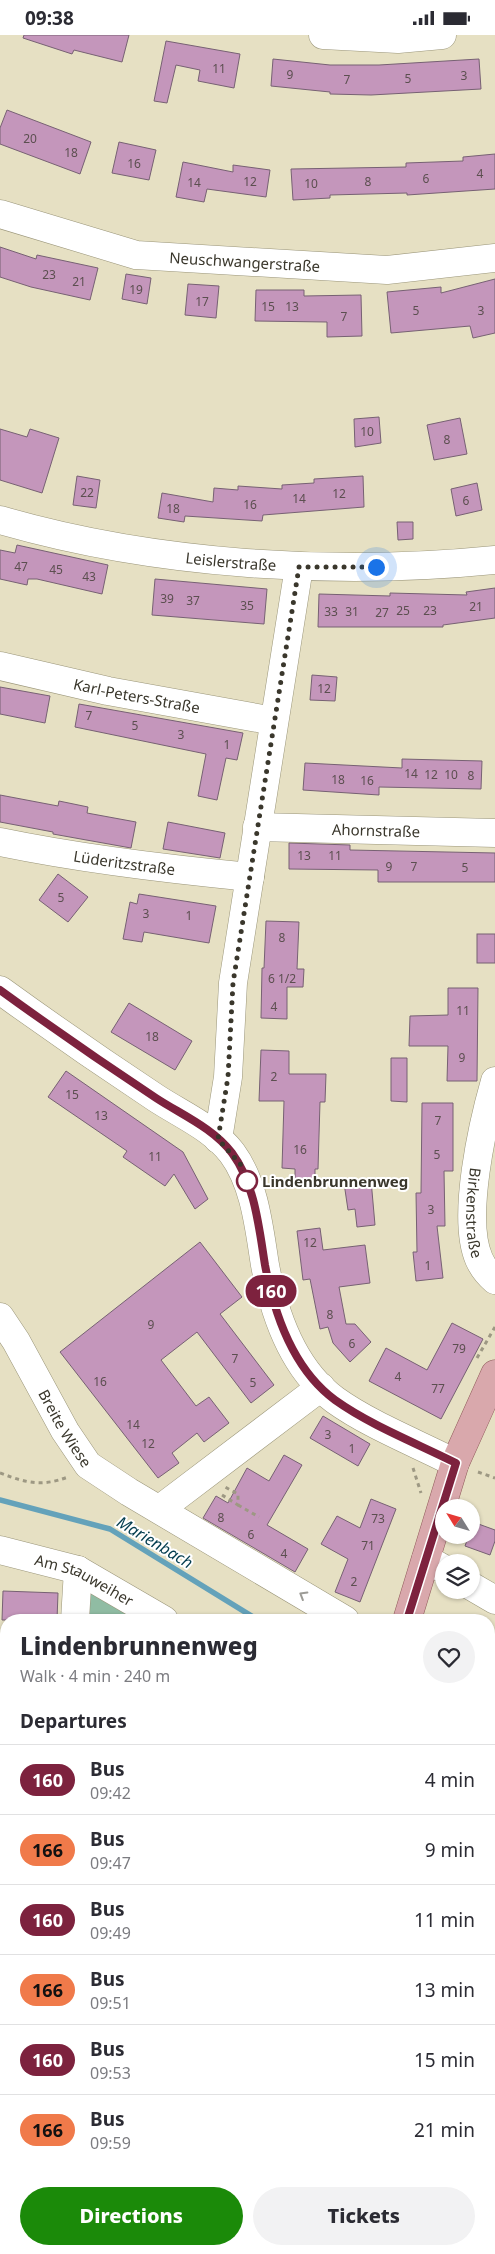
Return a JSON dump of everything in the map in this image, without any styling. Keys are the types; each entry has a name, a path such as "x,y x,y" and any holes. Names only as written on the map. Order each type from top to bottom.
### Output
{"main road":[{"path":"438,1554 467,1468 495,1374"},
{"path":"410,1614 435,1564"}],"street":[{"path":"323,35 398,39 442,35"},
{"name":"Neuschwangerstraße","path":"0,215 136,255 387,270 495,257"},
{"name":"Leislerstraße","path":"0,520 129,549 299,567 448,565 495,560"},
{"path":"218,1139 228,1077 233,983 299,567"},
{"name":"Karl-Peters-Straße","path":"0,666 108,691 274,721"},
{"name":"Ahornstraße","path":"257,827 495,833"},
{"name":"Lüderitzstraße","path":"0,842 165,868 250,877"},
{"path":"0,990 53,1029 218,1139 241,1165 249,1187 268,1281 283,1329 299,1359 321,1387 334,1399 354,1412 467,1468"},
{"name":"Birkenstraße","path":"495,1081 482,1136 473,1199 474,1240 478,1258 486,1272 495,1280"},
{"name":"Breite Wiese","path":"0,1317 16,1341 65,1431 88,1465 128,1492 160,1509 335,1614"},
{"path":"160,1509 213,1485 321,1387"},
{"name":"Am Stauweiher","path":"0,1550 78,1570 154,1614"},
{"path":"75,1614 78,1570"},
{"path":"480,1591 495,1600"}],"path":[{"path":"0,1473 19,1480 46,1484 68,1477 88,1465"},
{"path":"412,1465 423,1498"},
{"path":"467,1468 495,1477"},
{"path":"213,1485 238,1494 238,1505"},
{"path":"213,1485 238,1505 259,1517"}],"green space":[{"path":"89,1592 130,1614 87,1614"}],"building":[{"path":"24,35 129,35 122,62 74,50 72,54 23,38"},
{"path":"166,41 240,54 234,88 198,81 200,70 176,65 167,103 154,101"},
{"path":"273,59 330,65 379,65 479,59 481,89 371,95 330,94 330,92 271,86"},
{"path":"7,110 91,142 80,174 0,144 0,128"},
{"path":"119,142 156,150 149,180 112,173"},
{"path":"495,154 495,189 407,195 407,193 330,195 330,198 293,200 291,169 406,167 406,163 463,161 463,157"},
{"path":"183,162 233,172 233,165 270,170 266,197 207,189 204,202 176,197"},
{"path":"0,247 36,259 37,255 98,268 90,300 31,287 0,277"},
{"path":"126,274 151,278 147,304 122,299"},
{"path":"495,279 495,333 473,338 470,326 391,333 387,292 441,287 441,293"},
{"path":"188,284 219,286 216,318 185,315"},
{"path":"256,290 304,290 304,296 361,295 362,336 327,337 327,322 255,321"},
{"path":"379,417 381,443 355,447 354,419"},
{"path":"460,418 467,454 434,460 427,425"},
{"path":"0,429 27,437 30,429 59,438 42,493 0,480"},
{"path":"77,476 100,480 96,508 73,505"},
{"path":"363,476 364,507 263,515 262,521 185,516 184,522 158,518 162,493 213,502 214,488 238,490 238,486 282,489 282,485 314,483 314,479"},
{"path":"477,483 482,510 456,516 451,489"},
{"path":"397,522 413,522 413,539 398,540"},
{"path":"17,545 108,565 102,594 37,579 28,579 27,585 0,579 0,550 15,553"},
{"path":"155,579 267,589 264,624 152,615"},
{"path":"495,588 495,618 443,625 443,627 318,627 319,594 390,596 390,593 467,595 466,592"},
{"path":"312,675 337,677 335,701 310,700"},
{"path":"0,687 50,696 45,723 0,714"},
{"path":"79,704 243,733 237,760 226,758 217,800 198,796 206,754 75,727"},
{"path":"402,759 482,761 481,789 379,787 379,795 303,790 305,763 402,768"},
{"path":"0,795 58,806 59,801 88,807 87,813 136,822 131,848 0,822"},
{"path":"168,822 225,833 220,858 163,849"},
{"path":"289,843 350,845 350,850 495,853 495,882 378,882 378,870 289,869"},
{"path":"58,874 88,897 68,922 39,900"},
{"path":"139,894 216,906 209,943 144,932 142,942 123,939 130,902 137,904"},
{"path":"266,921 299,922 297,969 304,969 303,987 287,987 287,1019 261,1018 262,968 264,968"},
{"path":"477,934 495,934 495,963 477,963"},
{"path":"448,988 478,988 477,1081 447,1081 448,1046 409,1046 410,1016 448,1015"},
{"path":"129,1003 192,1041 175,1070 111,1032"},
{"path":"261,1050 289,1051 289,1074 326,1074 325,1102 320,1102 318,1169 315,1169 315,1187 295,1187 295,1169 282,1168 284,1101 259,1101"},
{"path":"391,1058 407,1058 407,1102 391,1101"},
{"path":"66,1071 183,1152 208,1199 195,1209 174,1174 165,1186 123,1157 127,1151 48,1097"},
{"path":"422,1103 453,1103 453,1171 444,1171 445,1226 437,1226 443,1278 416,1281 413,1252 417,1252 416,1193 421,1193"},
{"path":"371,1180 375,1225 357,1227 355,1209 348,1210 344,1183"},
{"path":"320,1228 323,1250 365,1245 370,1283 339,1287 346,1324 355,1324 371,1342 350,1362 333,1343 328,1327 320,1329 310,1279 303,1280 297,1231"},
{"path":"200,1242 242,1297 220,1314 274,1385 251,1403 197,1332 161,1360 196,1406 209,1397 229,1423 204,1442 197,1433 172,1453 179,1463 158,1478 60,1352"},
{"path":"452,1323 483,1339 441,1419 369,1381 386,1348 427,1370"},
{"path":"323,1416 370,1444 358,1466 310,1438"},
{"path":"284,1455 302,1465 267,1525 308,1549 295,1572 203,1518 216,1496 228,1503 247,1468 269,1481"},
{"path":"371,1499 396,1509 360,1602 335,1592 348,1559 321,1544 337,1516 360,1528"},
{"path":"480,1525 495,1530 495,1541 490,1555 465,1546 466,1544 480,1544"},
{"path":"3,1591 58,1593 57,1614 2,1614"}],"waterway":[{"name":"Marienbach","path":"0,1500 110,1529 248,1614"}],"bus line":[{"name":"160","path":"0,990 45,1023 194,1121 231,1151 241,1165 249,1187 274,1304 283,1329 295,1353 308,1372 334,1399 354,1412 456,1463 409,1614"}],"place":[{"name":"Lindenbrunnenweg","path":"247,1181"}],"route":[{"path":"247,1181 241,1165 231,1151 218,1139 228,1077 233,983 299,567 376,567"}]}
